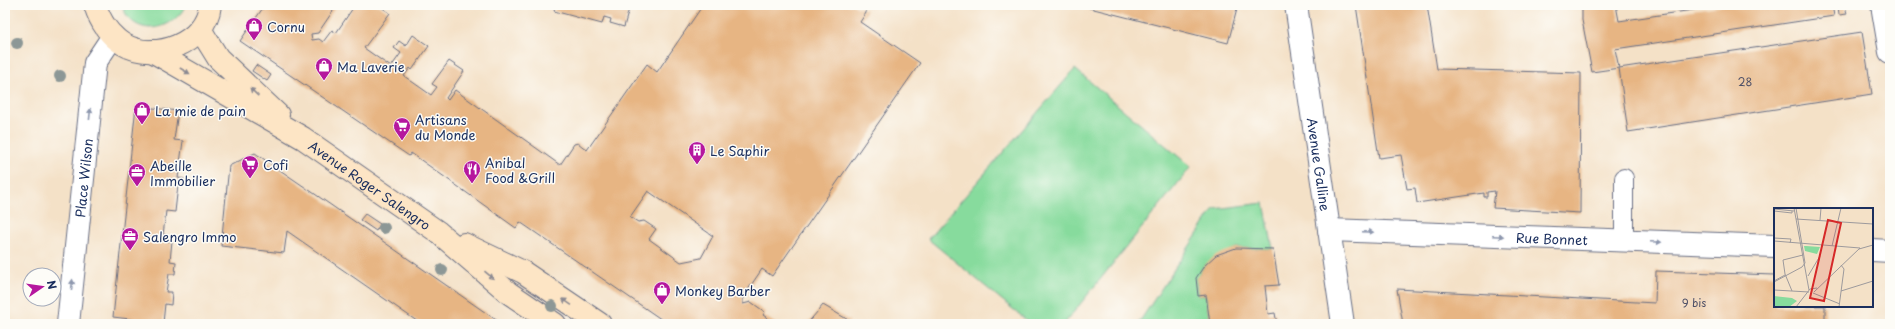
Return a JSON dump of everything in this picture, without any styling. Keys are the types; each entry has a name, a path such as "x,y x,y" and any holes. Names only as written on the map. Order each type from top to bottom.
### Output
{"main road":[{"path":"95,5 102,22 113,36 124,45 138,50 152,51 167,49 181,44 192,37 200,29 210,5"},
{"name":"Avenue Roger Salengro","path":"200,29 218,58 302,138"},
{"name":"Avenue Roger Salengro","path":"152,51 302,138 438,232 509,293 555,324"},
{"name":"Avenue Roger Salengro","path":"438,232 524,272 600,324"}],"street":[{"name":"Avenue Galline","path":"1296,5 1343,324"},
{"path":"1882,5 1890,52"},
{"name":"Place Wilson","path":"68,324 95,63 113,36"},
{"name":"Rue Bonnet","path":"1329,230 1774,246"},
{"path":"1873,250 1890,251"}],"lane":[{"path":"1624,178 1624,241"}],"green space":[{"path":"122,5 186,5 180,14 172,21 162,26 152,28 143,27 134,23 127,16"},
{"path":"1075,69 1191,167 1064,324 1031,324 928,239"},
{"path":"1264,203 1273,249 1236,248 1204,266 1196,278 1198,296 1206,295 1210,323 1138,324 1214,209"}],"building":[{"name":"Le Saphir","path":"265,5 337,5 318,33 311,34 312,40 319,39 323,42 332,30 336,33 355,5 378,5 390,13 364,48 391,67 401,53 394,48 399,41 406,46 413,35 429,46 412,70 410,68 404,76 431,95 437,87 432,84 449,61 464,71 446,98 448,100 455,90 560,165 574,144 578,143 587,150 647,64 657,72 703,5 855,5 854,6 866,10 866,13 860,22 920,63 772,276 762,269 743,297 743,304 751,302 765,312 763,315 776,324 668,324 520,222 516,228 411,153 409,156 240,41","holes":["648,191 713,236 701,258 681,262 649,239 656,229 644,221 638,222 630,217"]},
{"path":"555,5 630,5 624,27 610,23 611,19 604,17 602,24 554,11"},
{"path":"1078,5 1221,5 1237,9 1228,43"},
{"path":"1356,5 1427,5 1437,69 1581,73 1580,213 1493,208 1495,191 1487,192 1487,197 1484,197 1484,193 1417,203 1415,188 1407,189 1401,155 1379,158"},
{"path":"1582,5 1616,5 1619,21 1726,5 1832,5 1834,16 1615,49 1619,68 1592,72 1582,20"},
{"path":"1838,5 1845,5 1847,14 1839,15"},
{"path":"1862,32 1872,94 1628,132 1619,68"},
{"path":"256,65 271,75 267,81 252,71"},
{"path":"136,106 178,111 174,140 183,141 178,178 184,179 183,185 178,185 175,212 166,211 163,235 167,235 166,241 172,241 170,261 176,262 175,274 169,274 166,292 172,292 171,305 165,304 163,323 113,317"},
{"path":"255,153 502,324 421,324 287,231 284,253 221,246 229,166"},
{"path":"365,214 380,224 376,231 360,220"},
{"path":"1236,248 1273,249 1279,285 1265,286 1268,314 1275,313 1277,324 1210,324 1206,295 1198,296 1196,278 1204,266 1216,255"},
{"path":"1656,271 1774,275 1774,307 1825,307 1825,324 1403,324 1397,289 1655,303"},
{"path":"823,305 850,321 847,324 807,324"}],"place":[{"name":"Cornu","path":"254,41"},
{"name":"Ma Laverie","path":"324,81"},
{"name":"La mie de pain","path":"142,125"},
{"name":"Artisans du Monde","path":"402,141"},
{"name":"Le Saphir","path":"697,165"},
{"name":"Cofi","path":"250,179"},
{"name":"Anibal Food &Grill","path":"472,184"},
{"name":"Abeille Immobilier","path":"137,187"},
{"name":"Salengro Immo","path":"130,251"},
{"name":"Monkey Barber","path":"662,305"}]}
